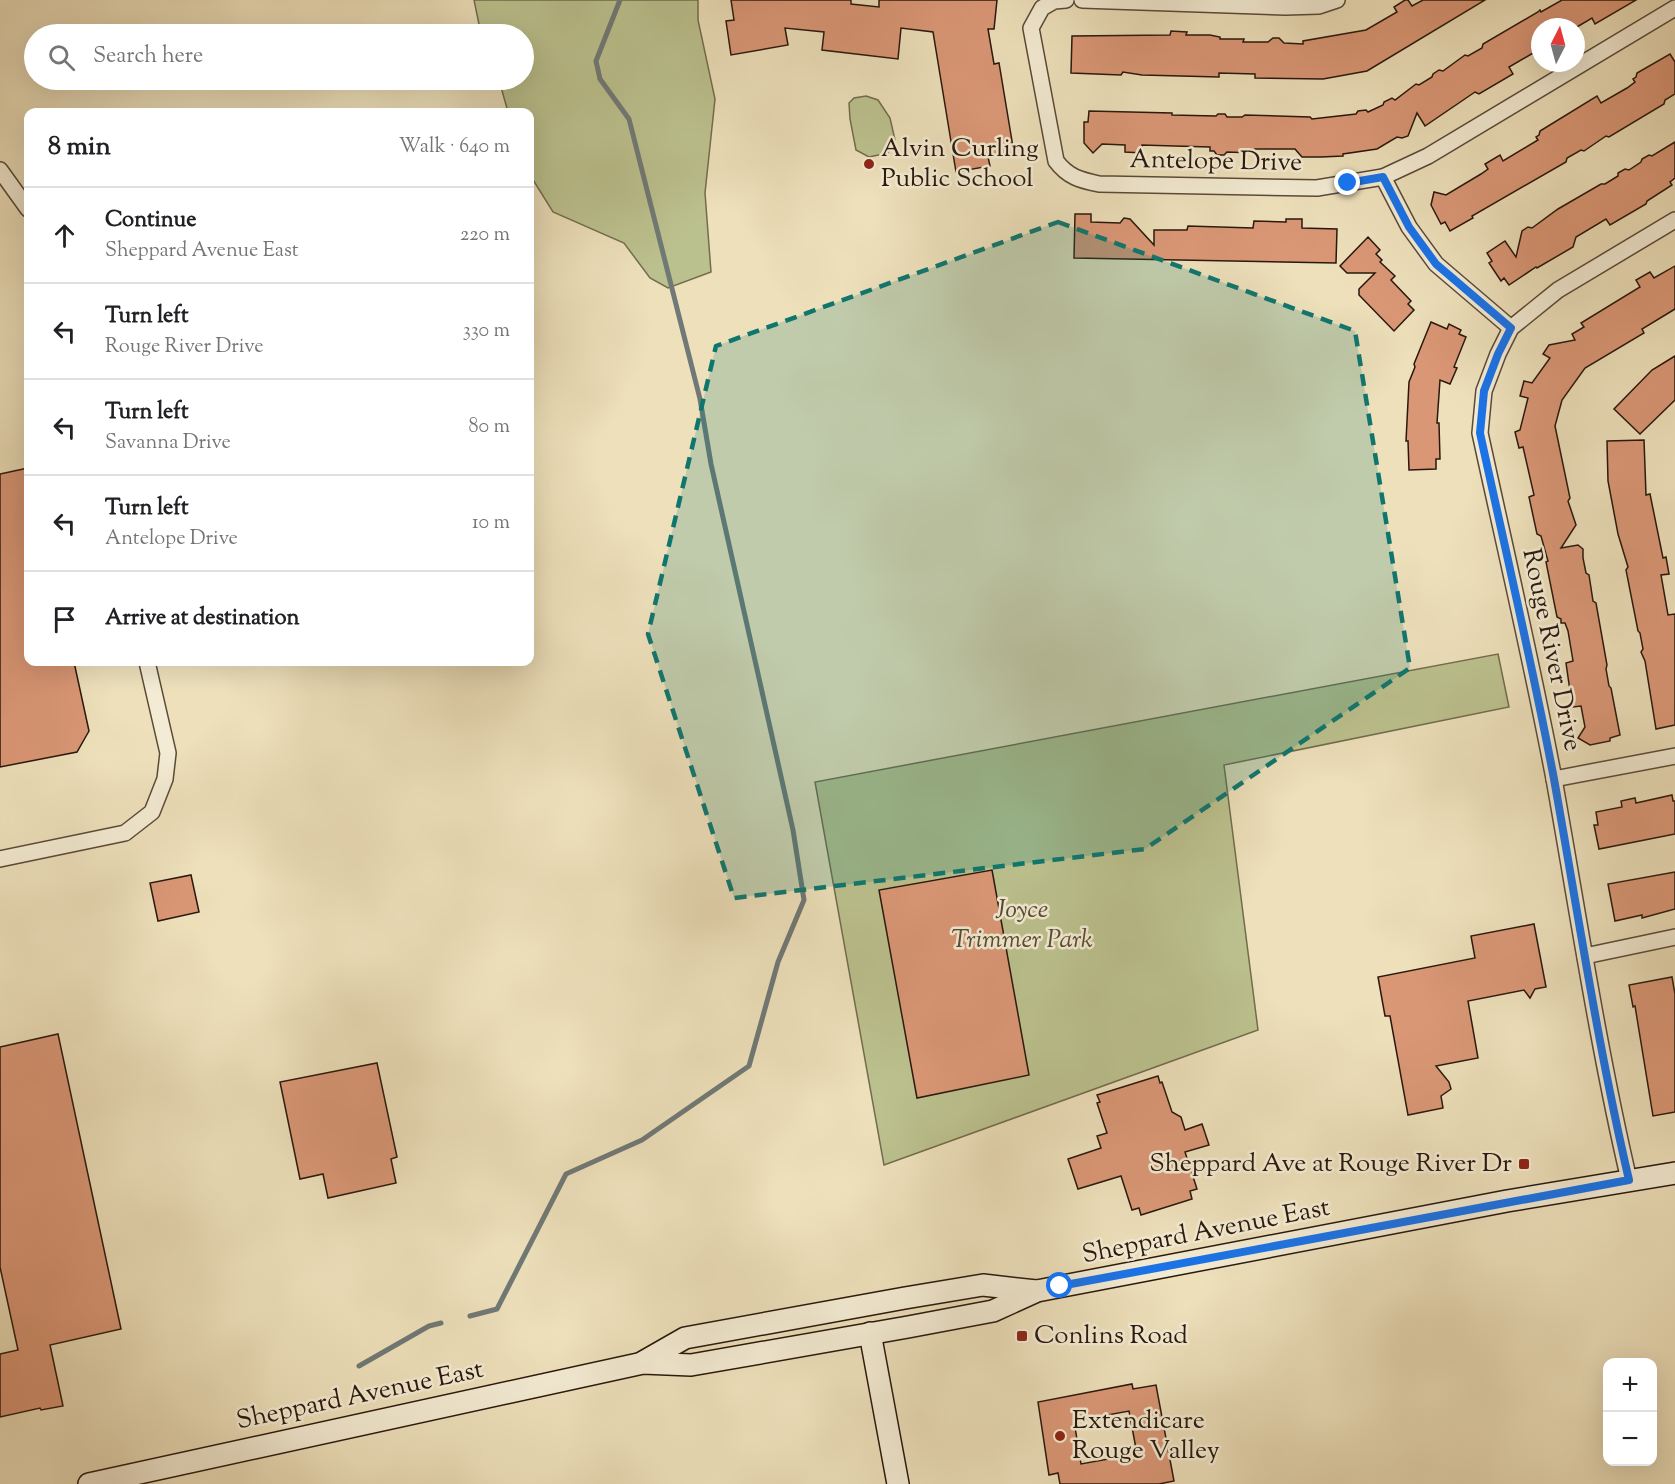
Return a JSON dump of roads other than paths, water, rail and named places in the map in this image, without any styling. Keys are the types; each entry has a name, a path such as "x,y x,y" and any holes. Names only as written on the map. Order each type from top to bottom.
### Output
{"main road":[{"name":"Sheppard Avenue East","path":"89,1484 643,1363 691,1365 993,1311 1037,1291 1675,1173"},
{"name":"Sheppard Avenue East","path":"643,1363 685,1338 983,1285 1037,1291"},
{"path":"870,1333 898,1484"}],"street":[{"name":"Antelope Drive","path":"1066,0 1054,1 1042,8 1031,28 1056,161 1064,172 1071,177 1107,184 1317,188 1383,177 1428,156 1675,8"},
{"path":"1082,0 1285,7 1319,6 1337,0"},
{"path":"0,171 24,204"},
{"path":"1383,177 1409,227 1436,264 1511,328"},
{"name":"Rouge River Drive","path":"1629,1180 1608,1090 1554,779 1480,433 1484,391 1511,328 1558,290 1675,220"},
{"path":"0,859 125,833 153,812 165,779 168,753 148,666"},
{"path":"1554,779 1675,756"},
{"path":"1585,956 1675,938"}],"waterway":[{"path":"470,1316 497,1309 566,1174 642,1140 749,1066 778,962 804,900 793,830 711,464 700,399 629,119 600,79 596,61 620,0"},
{"path":"359,1366 429,1326 441,1323"}],"place":[{"name":"Alvin Curling Public School","path":"869,164"},
{"name":"Sheppard Ave at Rouge River Dr","path":"1524,1164"},
{"name":"Conlins Road","path":"1022,1336"},
{"name":"Extendicare Rouge Valley","path":"1060,1436"}],"park label":[{"name":"Joyce Trimmer Park","path":"1022,925"}]}
